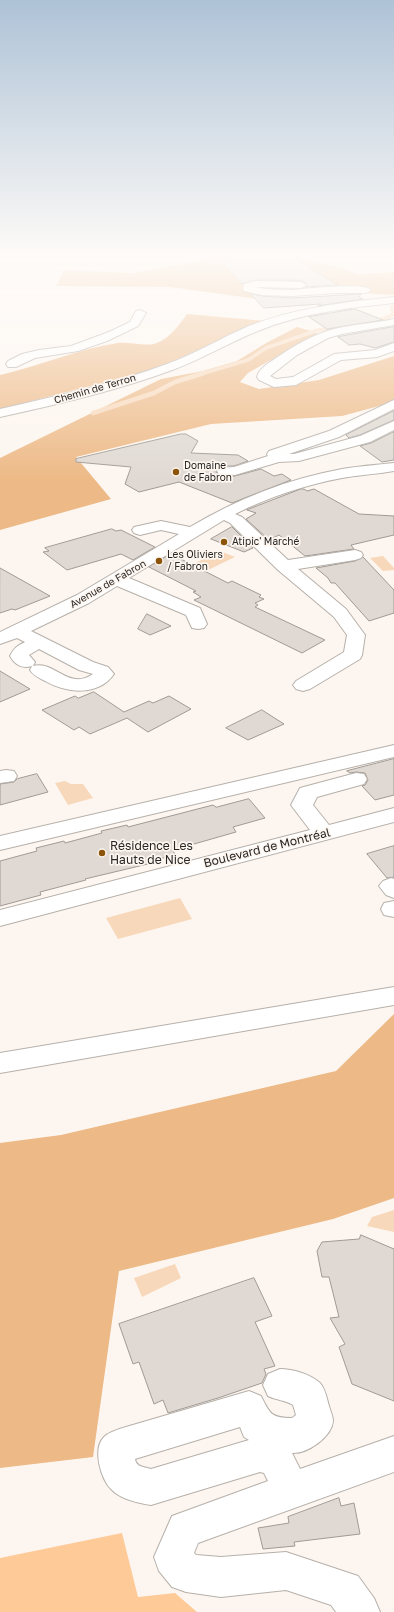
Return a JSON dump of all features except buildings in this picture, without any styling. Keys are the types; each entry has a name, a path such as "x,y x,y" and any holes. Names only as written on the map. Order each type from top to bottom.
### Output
{"street":[{"path":"4,367 22,358 42,352 83,347 120,331"},
{"name":"Chemin de Terron","path":"0,413 94,391 171,367 248,331"},
{"path":"345,331 325,335 311,342 277,363 264,373 262,377 274,383 296,380 338,357 377,353 394,347"},
{"path":"278,458 274,454 277,452 334,434 394,404"},
{"path":"224,470 235,471 278,458 294,458 349,444 365,439 394,425"},
{"path":"389,467 394,481"},
{"name":"Avenue de Fabron","path":"8,635 83,599 223,514 268,493 336,475 389,467"},
{"path":"223,514 236,520 284,566 340,614 356,635 353,655 302,685"},
{"path":"140,530 155,525 162,525 193,533"},
{"path":"284,566 355,555"},
{"path":"116,580 135,586 194,612 198,624"},
{"path":"8,635 41,642 104,674 101,679 95,682 68,685 20,658 20,653 22,650 41,642"},
{"path":"0,843 394,751"},
{"path":"331,831 319,805 328,796 359,783"},
{"name":"Boulevard de Montréal","path":"0,918 394,815"},
{"path":"0,1063 394,996"},
{"path":"280,1385 291,1384 308,1395 315,1420 298,1436 275,1435 257,1425 249,1408 126,1444 116,1450 116,1464 123,1477 138,1484 151,1487 260,1454 271,1454 277,1460 291,1491"},
{"path":"360,1612 344,1590 286,1571 221,1577 186,1573 173,1557 185,1529 394,1454"}],"shaded area":[{"path":"173,331 242,331 149,371 0,409 0,375 88,349 118,343 149,345 162,341"},
{"path":"289,331 312,331 318,333 248,373 240,382 259,389 319,380 394,356 394,402 342,416 211,424 76,457 111,499 0,530 0,458 161,379 203,371 237,361"},
{"path":"220,551 235,557 208,570 193,564"},
{"path":"383,556 394,568 394,570 383,571 370,558"},
{"path":"65,781 71,784 83,784 93,798 68,805 55,783"},
{"path":"180,898 192,919 118,939 106,918"},
{"path":"394,1014 394,1198 333,1219 119,1271 93,1457 0,1468 0,1143 61,1135 336,1071"},
{"path":"394,1210 394,1232 367,1226 372,1217"},
{"path":"175,1264 181,1278 142,1297 134,1278"},
{"path":"122,1533 138,1597 175,1593 197,1612 0,1612 0,1558"}],"waterway":[{"path":"201,374 248,360 266,348 314,331"},
{"path":"93,413 154,393 175,382 204,373"}],"place":[{"name":"Domaine de Fabron","path":"176,472"},
{"name":"Atipic' Marché","path":"224,542"},
{"name":"Les Oliviers / Fabron","path":"159,561"},
{"name":"Résidence Les Hauts de Nice","path":"102,853"}]}
